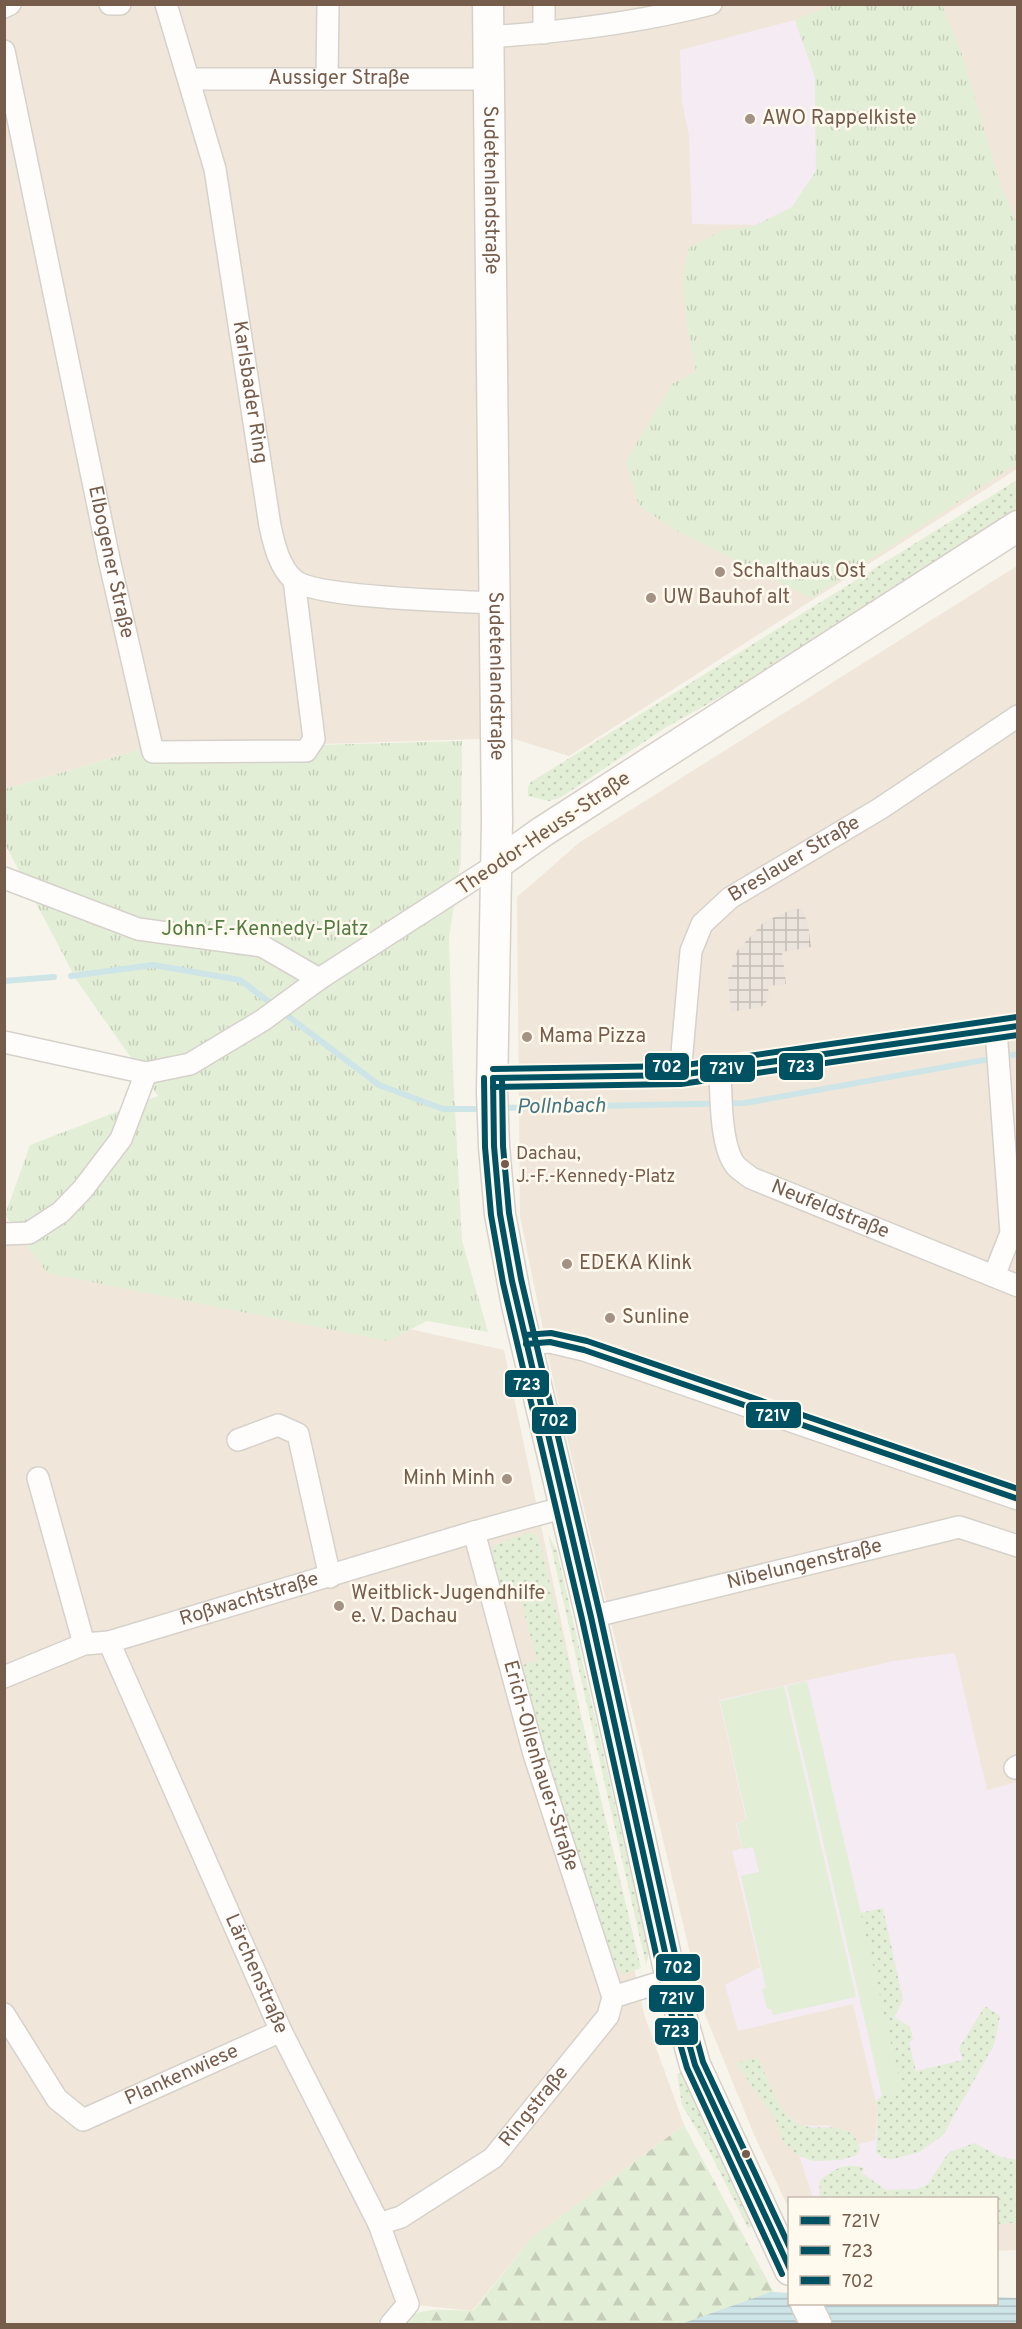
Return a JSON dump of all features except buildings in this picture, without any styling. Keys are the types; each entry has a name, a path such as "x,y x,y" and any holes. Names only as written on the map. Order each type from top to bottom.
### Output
{"street":[{"path":"4,7 10,4"},
{"path":"110,4 120,4"},
{"name":"Karlsbader Ring","path":"166,4 215,169 274,544 282,564 294,580"},
{"path":"327,79 328,4"},
{"name":"Sudetenlandstraße","path":"488,4 497,864 493,1125 500,1214 526,1344"},
{"path":"544,4 544,33"},
{"path":"488,37 544,33 669,15 711,4"},
{"name":"Elbogener Straße","path":"4,51 110,559 153,752 306,752 314,739 294,580"},
{"name":"Aussiger Straße","path":"189,79 488,79"},
{"name":"Theodor-Heuss-Straße","path":"4,1042 146,1073 190,1064 263,1020 319,979 497,864 542,832 699,734 1017,526"},
{"path":"294,580 311,587 387,597 493,603"},
{"name":"Breslauer Straße","path":"680,1074 691,951 702,924 730,898 881,808 1017,716"},
{"path":"4,878 138,929 262,946 319,979"},
{"path":"493,1085 680,1074 996,1038 1017,1026"},
{"path":"993,1276 1011,1233 996,1038"},
{"name":"Neufeldstraße","path":"720,1069 728,1149 735,1165 751,1178 1017,1286"},
{"path":"4,1234 29,1233 61,1212 82,1189 121,1139 146,1073"},
{"path":"788,2268 695,2065 671,1979 591,1617 526,1344 550,1341 584,1350 1017,1500"},
{"path":"238,1440 278,1425 298,1434 330,1577"},
{"path":"38,1478 84,1644"},
{"name":"Roßwachtstraße","path":"4,1677 84,1644 109,1642 474,1532 565,1507"},
{"name":"Nibelungenstraße","path":"591,1617 959,1527 1017,1546"},
{"name":"Erich-Ollenhauer-Straße","path":"474,1532 534,1754 613,1997"},
{"name":"Lärchenstraße","path":"109,1642 281,2031 379,2224 408,2304 391,2325"},
{"path":"613,1997 671,1979"},
{"name":"Ringstraße","path":"379,2224 401,2217 494,2158 608,2016 613,1997"},
{"path":"4,2014 12,2046"},
{"name":"Plankenwiese","path":"12,2046 57,2098 83,2120 281,2031"},
{"path":"806,2305 816,2325"}],"shaded area":[{"path":"5,5 1017,5 1017,469 569,756 511,738 139,750 5,789"},
{"name":"AWO Rappelkiste","path":"795,20 815,77 816,171 792,207 764,225 692,224 689,136 682,102 680,50"},
{"path":"1017,566 1017,2250 998,2251 998,2197 788,2197 788,2207 755,2137 704,2012 553,1379 520,1216 517,897 580,842"},
{"path":"793,909 802,909 808,924 811,947 782,952 786,984 768,986 769,999 761,1007 731,1012 728,979 737,951 764,922"},
{"path":"5,1239 504,1350 644,2014 684,2125 532,2238 472,2311 408,2304 391,2324 5,2324"},
{"path":"955,1653 987,1790 1017,1782 1017,2222 998,2225 998,2197 813,2197 785,2113 801,2126 826,2125 847,2131 859,2144 875,2140 878,2111 853,2004 738,2031 725,1985 760,1967 732,1851 742,1848 736,1824 746,1819 719,1700 894,1661"}],"green space":[{"path":"834,4 942,5 963,57 1000,184 1017,224 1018,463 811,598 680,533 639,506 626,461 672,384 696,371 687,325 684,294 685,263 689,248 724,229 749,228 792,207 816,171 815,77 795,20"},
{"path":"1017,480 1017,509 779,664 665,728 560,798 549,801 528,796 528,787 531,782"},
{"name":"John-F.-Kennedy-Platz","path":"462,741 461,859 449,938 453,1072 462,1240 488,1332 427,1321 388,1341 47,1273 5,1215 30,1145 158,1096 77,981 5,844 5,789 139,750"},
{"path":"528,1533 536,1534 540,1542 641,1968 624,1974 611,1963 518,1667 537,1660 518,1590 500,1593 490,1558 495,1546"},
{"path":"548,1534 557,1551 649,1953 646,1965"},
{"path":"807,1681 902,2091 882,2095 787,1686"},
{"path":"784,1686 856,1997 773,2015 771,2009 767,2009 762,1989 766,1988 741,1876 759,1872 753,1847 743,1849 737,1824 747,1819 720,1701"},
{"path":"883,1908 903,2000 894,2017 910,2027 913,2040 909,2042 916,2071 963,2060 959,2048 985,2006 1000,2016 994,2045 943,2135 920,2152 893,2159 883,2158 876,2152 878,2111 876,2102 882,2095 901,2091 860,1913"},
{"path":"758,2058 774,2094 789,2116 801,2125 843,2129 850,2133 856,2139 860,2150 855,2156 840,2160 812,2161 796,2154 783,2141 776,2120 736,2063"},
{"path":"682,2072 751,2226 748,2228 709,2151 682,2105 677,2074"},
{"path":"684,2125 772,2289 788,2324 687,2322 681,2324 402,2324 416,2314 425,2311 473,2311 532,2238"},
{"path":"974,2143 1001,2157 1017,2160 1017,2222 998,2225 998,2197 822,2197 819,2195 820,2180 846,2166 864,2168 862,2173 886,2190 917,2189 928,2184 948,2153"}],"water":[{"path":"771,2292 788,2293 788,2305 998,2305 998,2297 1017,2298 1017,2324 681,2324"}],"waterway":[{"name":"Pollnbach","path":"71,976 153,965 240,980 379,1085 443,1109 484,1109"},
{"name":"Pollnbach","path":"4,981 54,977"},
{"name":"Pollnbach","path":"500,1108 745,1103 1018,1054"}],"transit line":[{"name":"702","path":"493,1069 679,1066 1017,1017"},
{"name":"721V","path":"788,2265 695,2065 671,1979 591,1617 512,1281 500,1214 494,1146 493,1078 680,1075 1018,1026"},
{"name":"723","path":"493,1087 681,1084 1018,1035"},
{"name":"723","path":"484,1078 485,1147 491,1215 503,1283 582,1619 662,1981 687,2068 782,2274"},
{"name":"702","path":"502,1078 503,1146 509,1213 521,1279 600,1615 680,1977 703,2062 788,2244"},
{"name":"702","path":"525,1335 551,1333 587,1341 1018,1489"},
{"name":"721V","path":"526,1344 550,1342 584,1350 1018,1499"}],"place":[{"name":"AWO Rappelkiste","path":"750,119"},
{"name":"Schalthaus Ost","path":"720,572"},
{"name":"UW Bauhof alt","path":"651,598"},
{"name":"Mama Pizza","path":"527,1037"},
{"name":"Dachau, J.-F.-Kennedy-Platz","path":"505,1164"},
{"name":"EDEKA Klink","path":"567,1264"},
{"name":"Sunline","path":"610,1318"},
{"name":"Minh Minh","path":"507,1479"},
{"name":"Weitblick-Jugendhilfe e. V. Dachau","path":"339,1606"}]}
